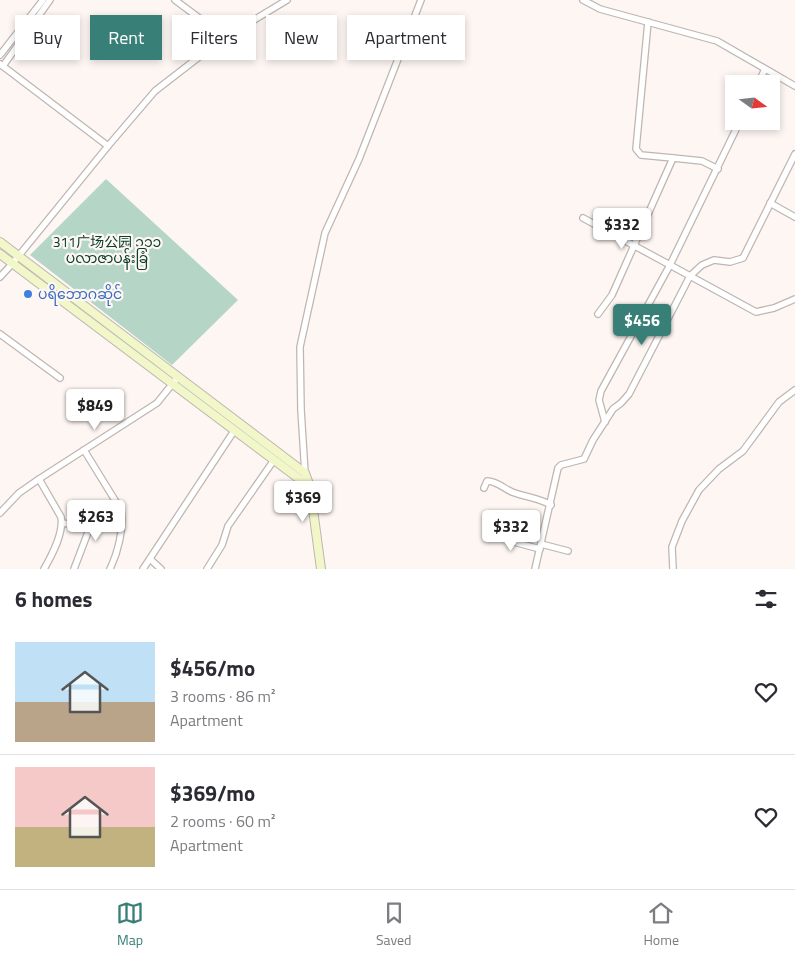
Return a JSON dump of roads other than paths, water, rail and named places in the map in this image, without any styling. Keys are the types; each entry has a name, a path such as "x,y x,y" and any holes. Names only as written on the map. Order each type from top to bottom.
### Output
{"main road":[{"path":"0,242 306,473 310,487 321,569"},
{"path":"0,254 310,487"},
{"path":"77,313 83,305"},
{"path":"125,349 131,341"}],"street":[{"path":"0,55 43,0"},
{"path":"50,0 1,65 108,146"},
{"path":"175,0 195,15"},
{"path":"256,19 287,0"},
{"path":"306,473 301,410 300,347 325,233 359,159 421,0"},
{"path":"582,0 600,9 717,41 795,86"},
{"path":"648,22 636,149 640,155 702,161 718,169"},
{"path":"0,277 155,91 197,60"},
{"path":"762,75 765,69"},
{"path":"605,422 599,400 601,391 670,266 736,130"},
{"path":"535,569 558,468 561,465 584,459 613,409 629,394 690,276 702,265 714,260 730,262 742,258 795,154"},
{"path":"598,314 612,295 673,158"},
{"path":"770,203 795,217"},
{"path":"583,218 756,312 774,308 795,299"},
{"path":"0,334 60,378"},
{"path":"0,513 19,493 39,479 152,407 161,399 178,377"},
{"path":"673,569 672,547 682,521 699,490 719,469 744,451 779,402 795,390"},
{"path":"142,569 234,431"},
{"path":"84,450 121,510 123,521 118,548 110,569"},
{"path":"207,569 222,545 228,526 274,460"},
{"path":"39,479 61,517 62,523 57,542 44,569"},
{"path":"484,488 487,481 498,483 510,491 543,500 551,505"},
{"path":"74,569 90,527 92,509"},
{"path":"62,523 90,527"},
{"path":"504,528 510,541 568,551"},
{"path":"150,559 161,569"}],"place":[{"name":"ပရိဘောဂဆိုင်","path":"28,294"}],"park label":[{"name":"311广场公园 ၃၁၁ ပလာဇာပန်းခြံ","path":"107,250"}]}
